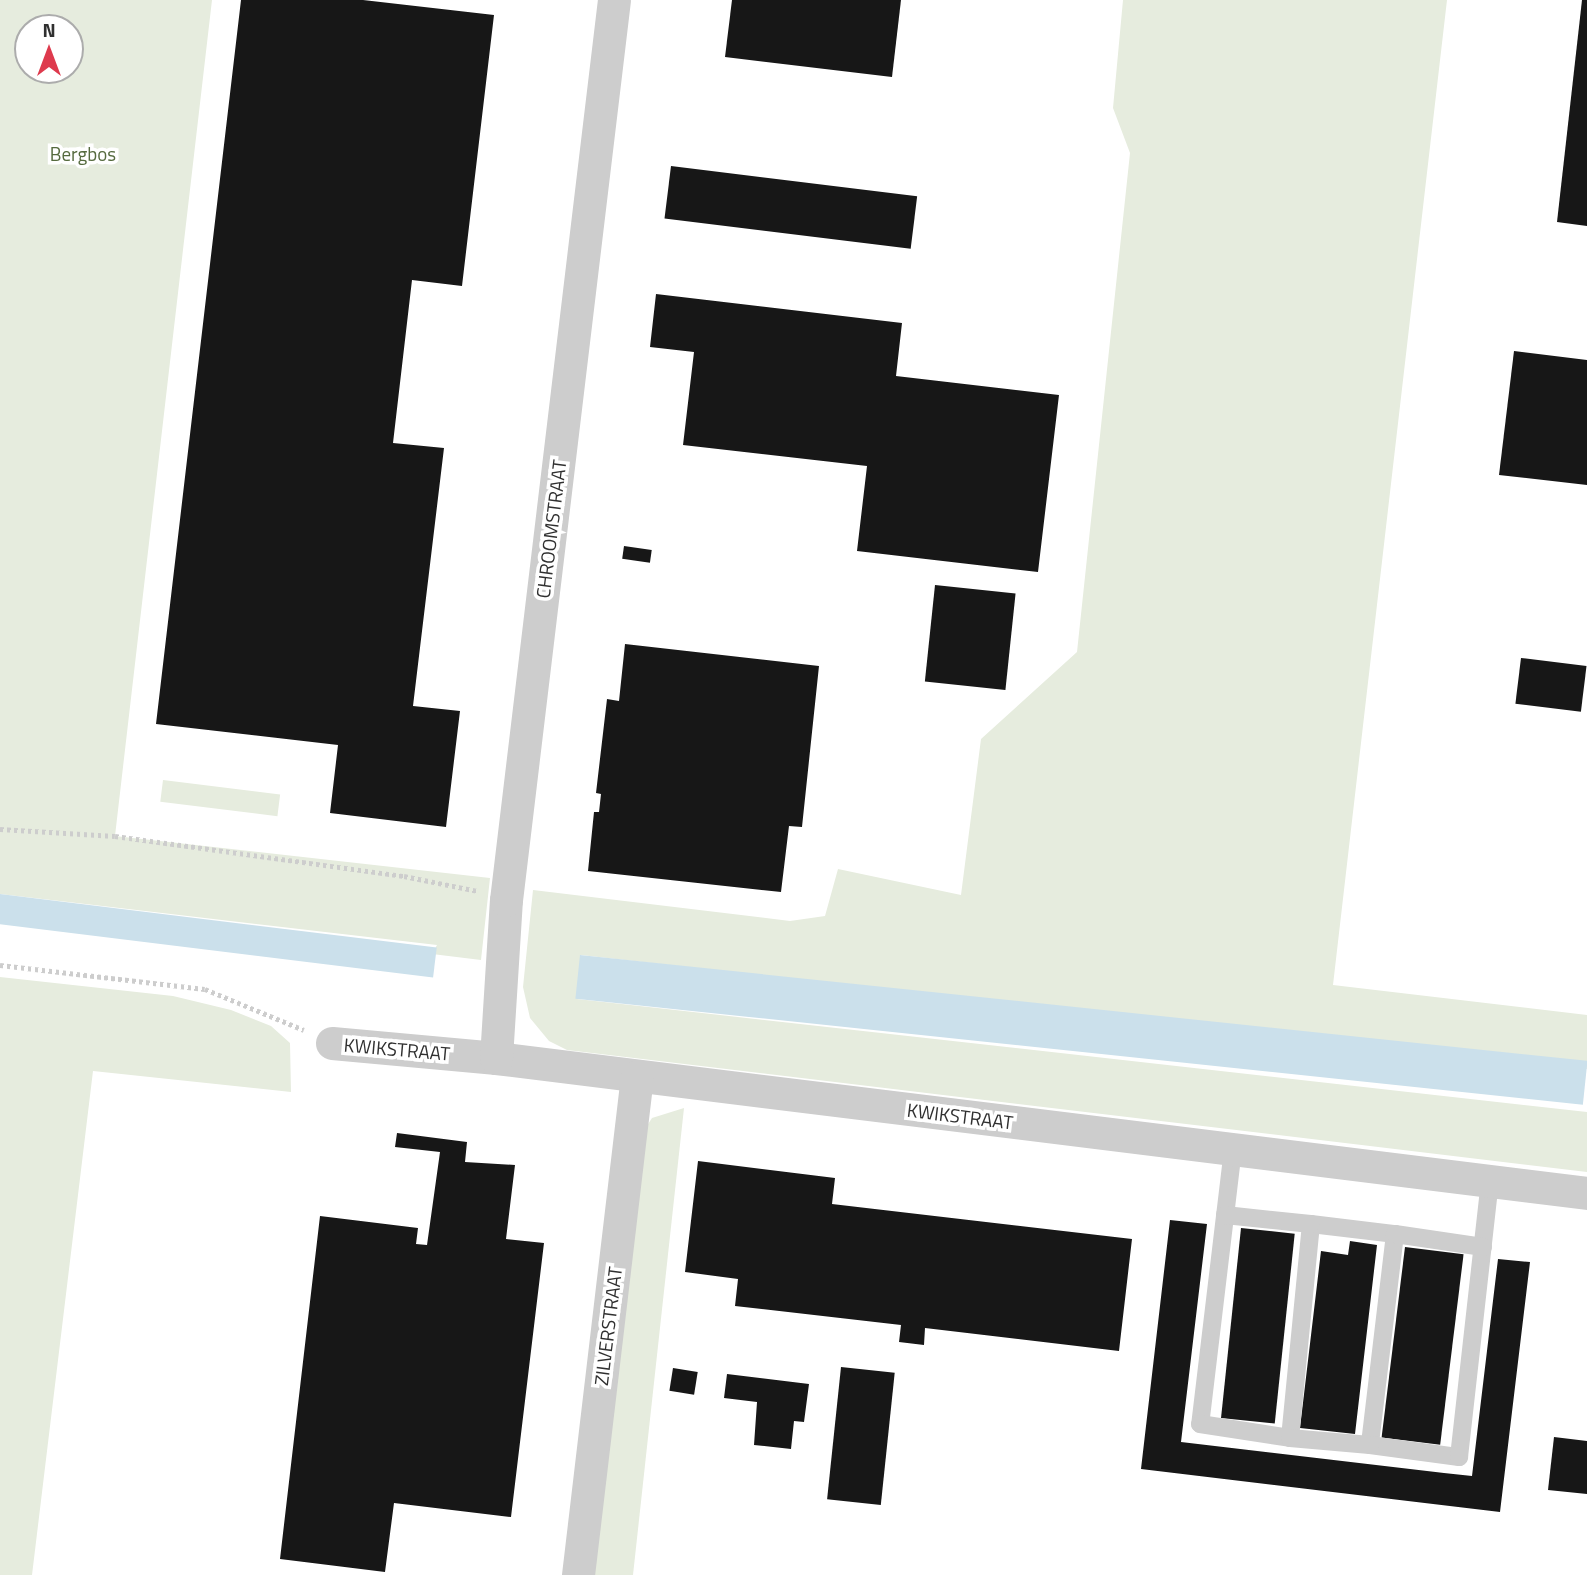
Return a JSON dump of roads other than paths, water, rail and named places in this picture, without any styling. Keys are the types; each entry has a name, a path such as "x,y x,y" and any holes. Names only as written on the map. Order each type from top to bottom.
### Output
{"street":[{"name":"CHROOMSTRAAT","path":"496,1058 506,900 614,0"},
{"name":"KWIKSTRAAT","path":"332,1043 496,1058 1587,1193"},
{"name":"ZILVERSTRAAT","path":"579,1575 637,1076"}],"lane":[{"path":"1233,1149 1200,1424 1290,1438 1459,1457 1490,1181"},
{"path":"1225,1215 1483,1247"},
{"path":"1290,1438 1311,1224"},
{"path":"1370,1445 1395,1234"}],"water":[{"path":"0,894 437,948 433,977 0,924"},
{"path":"580,955 1587,1061 1583,1105 575,999"}],"park label":[{"name":"Bergbos","path":"83,154"}]}
